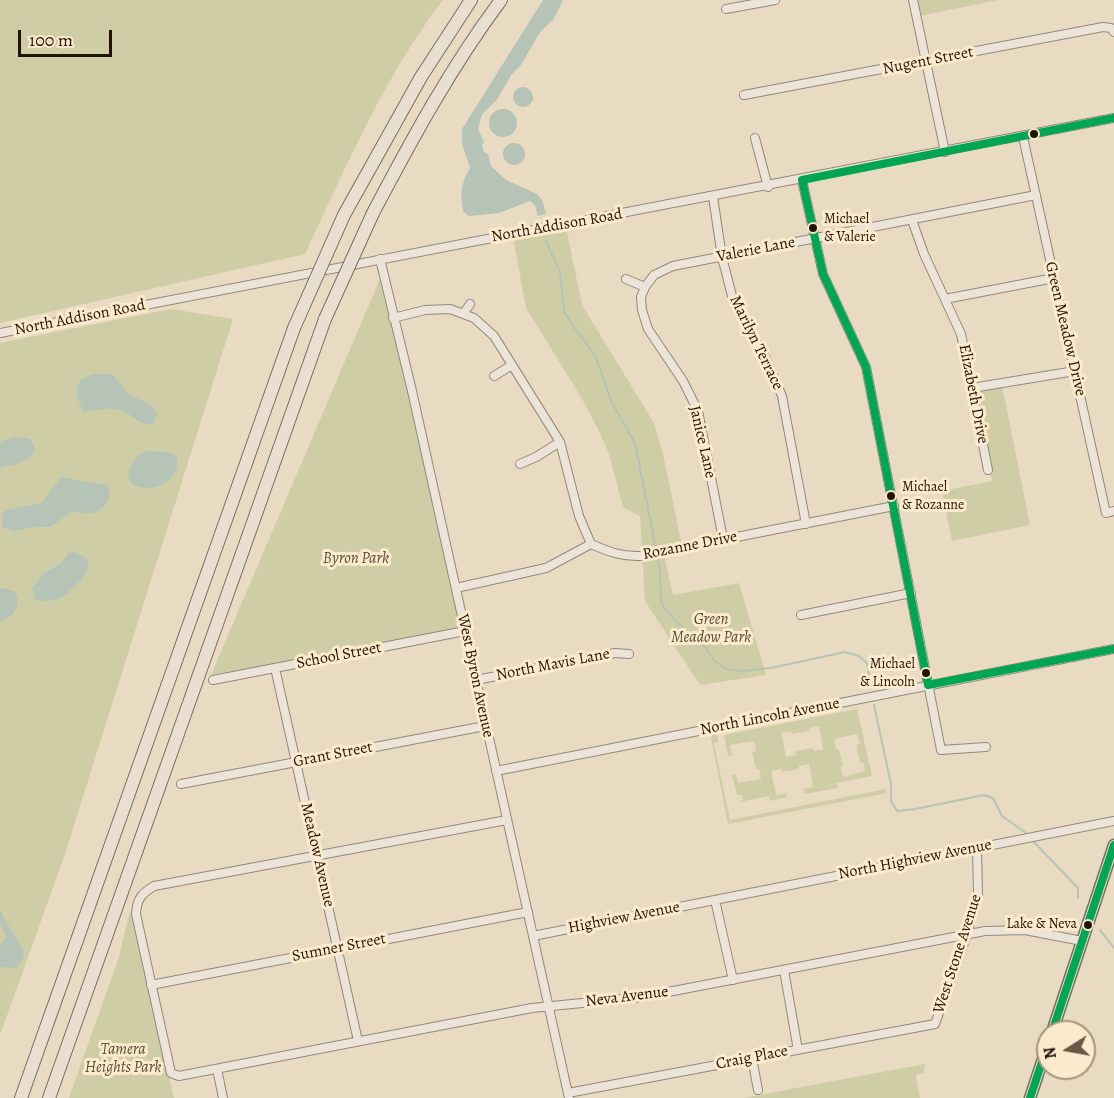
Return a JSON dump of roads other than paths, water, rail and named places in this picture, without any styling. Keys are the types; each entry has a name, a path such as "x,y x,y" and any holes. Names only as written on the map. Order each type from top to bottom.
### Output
{"highway":[{"path":"21,1098 294,328 344,215 422,77 471,0"},
{"path":"49,1098 325,319 373,213 429,108 477,32 501,0"}],"main road":[{"path":"1056,1020 1114,845"},
{"path":"1030,1098 1036,1080"}],"street":[{"path":"726,9 775,0"},
{"path":"912,0 945,152"},
{"name":"Nugent Street","path":"744,95 1102,27 1113,30"},
{"name":"North Addison Road","path":"0,333 1114,118"},
{"name":"Green Meadow Drive","path":"1023,137 1106,513 1114,511"},
{"path":"755,138 768,186"},
{"path":"802,180 823,274 866,367 941,750 986,747"},
{"name":"Valerie Lane","path":"645,287 654,275 673,266 1036,195"},
{"name":"Marilyn Terrace","path":"713,197 728,283 737,308 764,353 780,389 806,524"},
{"name":"Elizabeth Drive","path":"912,220 924,254 961,334 988,470"},
{"name":"West Byron Avenue","path":"380,259 412,391 568,1095"},
{"path":"945,299 1054,278"},
{"path":"626,279 645,287"},
{"name":"Janice Lane","path":"645,287 641,297 645,321 683,381 698,411 723,539"},
{"path":"465,313 470,304"},
{"path":"393,318 438,309 450,309 465,313 494,336 560,442 579,516 591,544 546,568 456,588"},
{"path":"494,376 512,365"},
{"path":"972,388 1075,371"},
{"path":"520,464 560,442"},
{"name":"Rozanne Drive","path":"591,544 621,556 657,553 894,506"},
{"path":"801,615 911,593"},
{"name":"School Street","path":"213,680 465,632"},
{"name":"North Lincoln Avenue","path":"496,771 1114,649"},
{"name":"North Mavis Lane","path":"476,680 615,652 629,654"},
{"name":"Meadow Avenue","path":"275,669 358,1041"},
{"name":"Grant Street","path":"181,784 485,726"},
{"path":"151,985 136,914 137,902 142,894 154,886 507,820"},
{"name":"North Highview Avenue","path":"715,900 1114,821"},
{"name":"West Stone Avenue","path":"935,1024 967,934 979,886 977,848"},
{"path":"715,900 733,981"},
{"name":"Highview Avenue","path":"533,936 715,900"},
{"name":"Sumner Street","path":"151,985 528,912"},
{"name":"Neva Avenue","path":"151,985 171,1073 179,1076 549,1005 642,997 733,981 967,934 1007,929 1025,930 1083,941"},
{"path":"784,970 798,1050"},
{"name":"Craig Place","path":"568,1095 935,1024"},
{"path":"752,1058 758,1090"},
{"path":"217,1069 223,1098"}],"waterway":[{"path":"546,241 560,272 564,311 595,355 612,403 635,443 656,549"},
{"path":"657,555 661,601 664,608 705,647 714,660 726,669 743,671 771,668 845,652 859,656 867,663 871,687"},
{"path":"874,705 891,784 891,801 897,811 984,795 993,798 1002,816 1026,833"},
{"path":"1034,842 1078,888 1078,898"},
{"path":"1100,930 1114,948"}],"place":[{"name":"Michael & Valerie","path":"813,228"},
{"name":"Michael & Rozanne","path":"891,496"},
{"name":"Michael & Lincoln","path":"926,673"},
{"name":"Lake & Neva","path":"1088,925"}],"park label":[{"name":"Byron Park","path":"356,559"},
{"name":"Green Meadow Park","path":"711,629"},
{"name":"Tamera Heights Park","path":"123,1059"}]}
